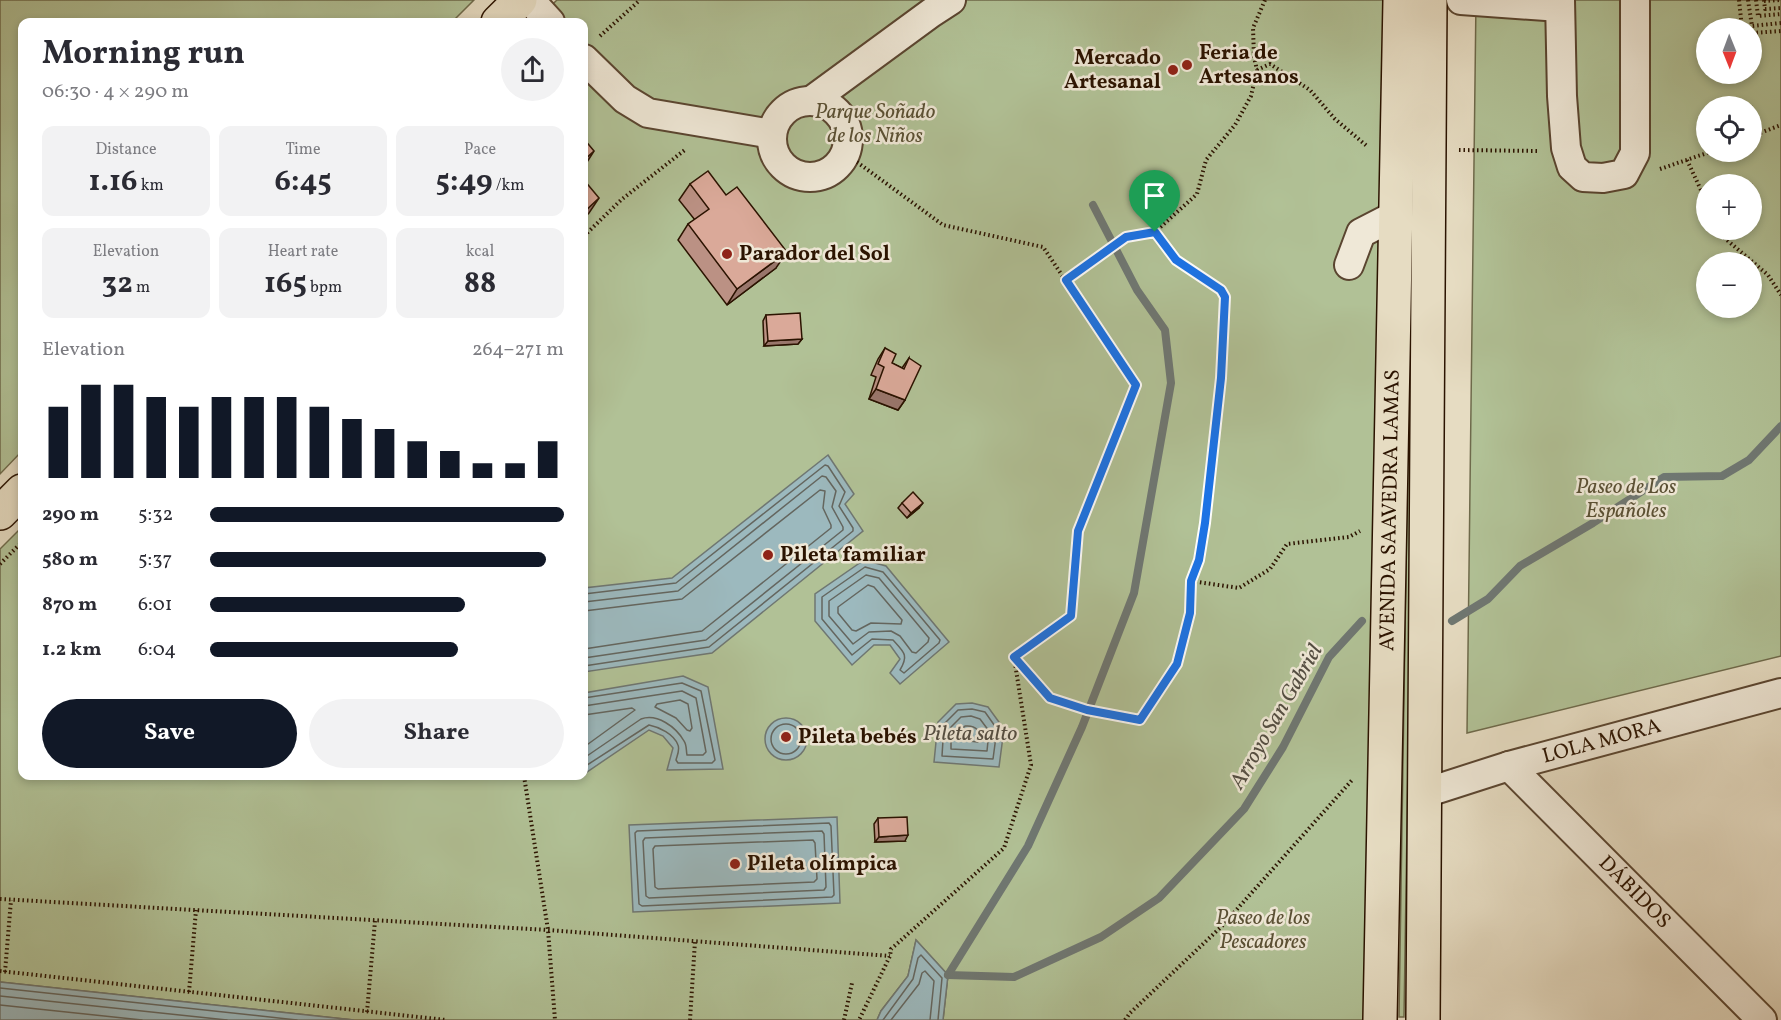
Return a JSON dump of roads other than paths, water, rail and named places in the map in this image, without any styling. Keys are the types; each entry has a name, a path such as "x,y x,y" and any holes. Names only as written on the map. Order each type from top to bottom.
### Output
{"main road":[{"path":"502,18 520,0"},
{"name":"AVENIDA SAAVEDRA LAMAS","path":"1380,1020 1400,0"},
{"name":"AVENIDA SAAVEDRA LAMAS","path":"1423,1020 1430,0"},
{"path":"0,513 18,495"}],"street":[{"path":"530,0 546,18"},
{"path":"811,101 829,106 842,118 848,135 846,154 835,169 818,177 800,176 784,168 774,152 772,134 779,117 793,105 811,101 951,0"},
{"path":"1461,0 1560,3 1562,96 1566,148 1572,166 1583,177 1603,178 1624,174 1635,153 1635,0"},
{"path":"588,51 625,99 648,113 772,134"},
{"path":"1349,265 1361,233 1396,215"},
{"name":"LOLA MORA","path":"1425,793 1509,766 1781,693"},
{"name":"DÁBIDOS","path":"1509,766 1762,1020"}],"water":[{"name":"Pileta familiar","path":"828,455 854,494 845,504 863,531 712,653 588,671 588,588 672,578"},
{"path":"864,560 886,566 949,642 900,684 890,673 900,659 890,645 874,645 852,665 815,621 815,594"},
{"path":"683,676 708,687 723,769 667,770 673,748 663,736 649,730 588,771 588,692"},
{"name":"Pileta salto","path":"972,703 988,707 1004,729 999,767 934,762 938,722 956,704"},
{"name":"Pileta bebés","path":"786,718 801,724 807,739 801,754 786,760 771,754 765,739 771,724"},
{"name":"Pileta olímpica","path":"837,817 840,903 633,912 629,825"},
{"path":"916,940 948,975 943,1020 877,1020 881,1011 908,976"},
{"path":"0,982 354,1020 0,1020"}],"waterway":[{"path":"948,975 1028,846 1082,727 1134,593 1171,383 1165,330 1137,290 1093,205"},
{"name":"Arroyo San Gabriel","path":"1452,621 1488,599 1520,566 1593,523 1664,477 1722,476 1749,460 1781,426"},
{"name":"Arroyo San Gabriel","path":"948,975 1014,977 1101,937 1159,898 1244,809 1283,747 1329,657 1362,621"}],"place":[{"name":"Feria de Artesanos","path":"1187,65"},
{"name":"Mercado Artesanal","path":"1173,70"},
{"name":"Parador del Sol","path":"727,254"},
{"name":"Pileta familiar","path":"768,555"},
{"name":"Pileta bebés","path":"786,737"},
{"name":"Pileta olímpica","path":"735,864"}],"park label":[{"name":"Parque Soñado de los Niños","path":"875,124"},
{"name":"Paseo de Los Españoles","path":"1626,499"},
{"name":"Paseo de los Pescadores","path":"1263,930"}]}
